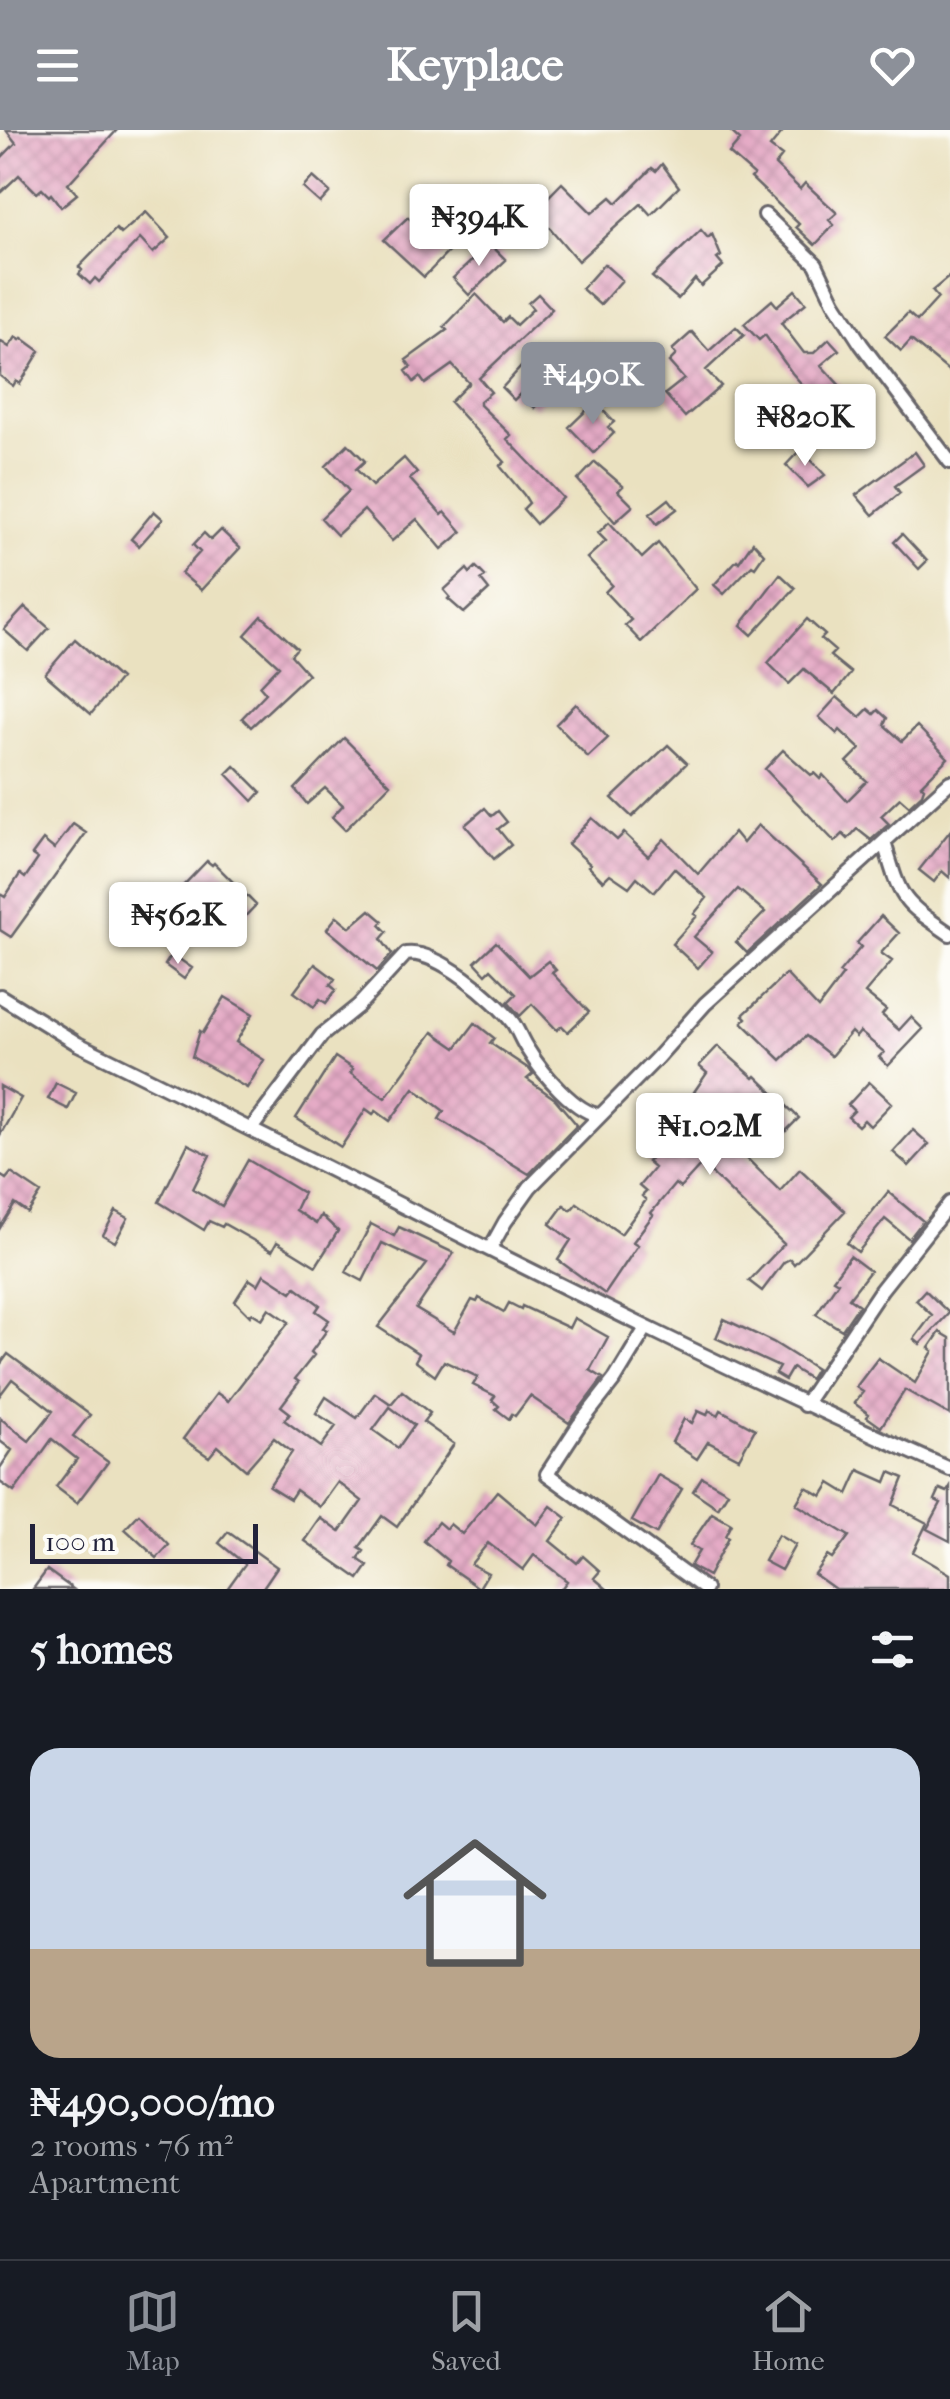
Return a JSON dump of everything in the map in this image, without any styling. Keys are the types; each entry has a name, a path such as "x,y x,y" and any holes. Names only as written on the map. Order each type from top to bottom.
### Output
{"street":[{"path":"765,214 816,264 861,344 950,462"},
{"path":"490,1249 504,1222 530,1188 729,980 950,782"},
{"path":"884,842 897,887 906,902 950,934"},
{"path":"250,1129 322,1035 358,1006 406,954 416,952 428,954 445,965 492,1002 510,1019 527,1050 558,1086 581,1109 601,1115"},
{"path":"0,996 78,1044 646,1328 950,1470"},
{"path":"804,1405 881,1290 950,1203"},
{"path":"646,1328 616,1379 547,1474 561,1488 705,1589"}],"building":[{"path":"6,130 117,130 68,184 77,194 61,207 51,194 42,189 37,193 19,175 0,193 0,159 16,143"},
{"path":"729,130 784,130 770,147 782,156 775,165 800,189 805,183 837,213 829,220 834,225 815,245 751,178 754,175 729,153 740,140"},
{"path":"662,164 679,187 651,215 641,204 578,261 550,228 546,227 533,241 519,227 562,183 592,213 611,197 617,203 652,168 656,171"},
{"path":"313,177 330,192 320,203 303,188"},
{"path":"146,212 170,238 153,253 140,239 99,282 95,278 90,284 79,274 79,267 116,229 121,234"},
{"path":"408,217 432,241 450,223 460,233 451,243 454,246 424,277 384,240"},
{"path":"701,230 708,238 712,234 721,256 717,259 723,266 701,286 695,279 678,299 652,277"},
{"path":"490,244 506,260 469,295 453,278"},
{"path":"604,264 622,280 600,305 582,289"},
{"path":"950,276 950,372 911,340 901,351 885,336 908,313 917,321 938,298 932,291"},
{"path":"795,290 806,303 781,323 804,353 814,353 829,339 839,350 821,365 853,400 835,415 792,373 765,335 759,340 744,324 772,300 777,306"},
{"path":"476,294 503,322 508,317 516,325 533,309 528,303 538,294 552,309 479,378 491,392 480,405 511,435 507,439 563,498 536,524 523,509 529,503 500,466 505,462 450,402 469,383 452,365 425,384 420,377 414,382 406,371 411,367 406,360 447,330 444,327"},
{"path":"736,327 744,335 706,370 721,386 685,417 665,394 684,379 669,362 676,355 672,350 692,332 709,351"},
{"path":"16,337 40,351 20,384 16,381 13,386 0,376 0,341 9,347"},
{"path":"531,356 559,381 535,408 520,394 514,400 502,388"},
{"path":"595,402 614,422 608,427 614,433 594,453 569,427"},
{"path":"348,444 365,461 356,469 372,486 404,458 417,473 410,479 462,532 442,549 417,519 392,541 364,510 337,535 321,518 349,491 326,466"},
{"path":"801,449 825,475 808,487 786,465"},
{"path":"915,452 924,465 895,486 900,493 873,515 856,495"},
{"path":"595,462 623,486 618,491 633,506 615,522 578,480"},
{"path":"669,499 677,509 657,524 650,514"},
{"path":"154,511 163,519 139,546 131,539"},
{"path":"609,522 642,558 658,543 696,589 641,642 625,625 631,620 605,592 612,585 587,558 606,541 598,533"},
{"path":"221,530 240,548 201,590 181,573 200,552 193,545 204,533 211,540"},
{"path":"902,534 927,561 919,569 894,542"},
{"path":"753,542 764,554 724,594 714,585 739,562"},
{"path":"476,567 485,576 481,580 489,590 464,613 444,590 467,569 470,573"},
{"path":"780,574 795,588 752,635 741,625"},
{"path":"25,607 49,628 28,651 4,630"},
{"path":"262,616 297,648 291,655 308,674 251,727 242,718 266,693 260,686 279,666 245,635"},
{"path":"807,619 825,635 821,639 835,651 830,656 851,673 834,694 804,669 789,684 768,663"},
{"path":"75,639 120,679 91,714 45,674"},
{"path":"837,697 860,717 868,709 874,714 878,710 887,718 884,725 902,741 917,726 948,758 921,785 922,794 909,806 900,798 881,816 889,824 871,840 857,829 848,839 843,834 835,842 765,769 783,750 811,775 814,773 820,779 823,775 847,801 867,781 847,762 860,749 819,717"},
{"path":"576,704 608,738 588,757 556,724"},
{"path":"344,738 390,784 345,830 332,817 343,805 325,788 307,804 295,789"},
{"path":"668,745 687,763 632,817 612,798"},
{"path":"235,766 261,792 253,801 227,774"},
{"path":"485,808 492,816 498,811 507,822 498,829 511,845 494,859 465,825"},
{"path":"592,818 617,840 624,833 648,856 664,839 698,874 734,832 743,843 758,825 822,884 747,953 736,942 765,912 738,889 694,937 712,952 698,968 672,944 707,898 674,868 654,892 637,877 629,887 610,874 603,881 568,844"},
{"path":"73,824 86,833 11,937 0,930 0,894 5,897 20,874 25,878 38,859 32,855 43,840 54,849"},
{"path":"950,831 950,878 942,871 934,882 919,870"},
{"path":"207,861 214,863 256,905 227,935 180,889"},
{"path":"370,910 383,921 380,925 387,932 381,939 392,954 377,971 327,929 337,916 350,927"},
{"path":"881,916 899,933 881,953 892,961 865,993 886,1010 882,1015 899,1030 911,1017 923,1029 888,1066 879,1057 884,1052 860,1032 856,1037 851,1032 831,1056 806,1036 781,1060 742,1022 746,1018 743,1015 786,974 818,1008 843,975 839,973 861,947 857,943"},
{"path":"496,942 529,976 548,961 556,970 552,973 589,1012 568,1032 562,1026 557,1030 532,1004 520,1016 508,1002 516,994 491,969 486,974 475,962"},
{"path":"172,954 192,968 184,979 165,965"},
{"path":"315,964 335,979 330,985 336,990 326,1003 320,999 314,1007 294,992"},
{"path":"225,997 253,1014 236,1042 264,1060 247,1088 192,1057 200,1031 203,1033"},
{"path":"475,1023 494,1038 490,1043 529,1069 533,1074 527,1079 555,1099 577,1125 529,1174 439,1119 444,1111 414,1088 390,1121 366,1109 341,1147 296,1118 335,1057 385,1098 433,1032 456,1048"},
{"path":"718,1046 799,1118 770,1147 741,1120 726,1138 780,1191 800,1169 845,1211 794,1264 790,1259 784,1262 762,1291 749,1281 784,1244 702,1164 680,1188 675,1184 651,1213 633,1242 638,1245 605,1294 558,1260 571,1240 550,1224 564,1205 571,1210 577,1203 621,1234 646,1200 642,1196 646,1192 639,1186 654,1168 647,1162 673,1133 662,1124 675,1110 682,1116 700,1096 694,1092 707,1073 699,1066"},
{"path":"869,1082 892,1103 870,1126 864,1120 858,1126 848,1117 854,1111 848,1105"},
{"path":"56,1083 76,1093 68,1109 48,1099"},
{"path":"0,1086 21,1098 0,1135"},
{"path":"913,1130 929,1144 909,1166 893,1152"},
{"path":"188,1144 210,1155 193,1189 222,1206 248,1160 303,1193 295,1210 316,1224 321,1215 338,1231 316,1266 277,1242 272,1251 224,1224 222,1227 209,1221 204,1230 159,1202"},
{"path":"11,1173 41,1193 28,1213 15,1204 0,1228 0,1175 6,1179"},
{"path":"888,1192 923,1221 909,1239 885,1219 858,1252 847,1243"},
{"path":"116,1211 128,1218 115,1242 103,1235"},
{"path":"371,1224 394,1236 399,1227 454,1253 416,1309 454,1332 472,1300 477,1302 479,1298 504,1312 509,1303 521,1309 522,1306 569,1328 574,1318 608,1337 590,1370 603,1378 569,1423 530,1396 509,1419 496,1409 499,1406 492,1400 495,1396 473,1385 478,1377 444,1361 435,1376 415,1361 419,1354 378,1327 427,1264 382,1243 363,1281 346,1272"},
{"path":"850,1256 870,1271 849,1298 859,1305 842,1330 816,1314 838,1282 833,1279"},
{"path":"264,1274 292,1292 296,1287 320,1305 316,1311 329,1320 323,1328 327,1330 311,1352 314,1355 295,1379 299,1382 281,1406 290,1413 284,1420 321,1447 336,1426 316,1413 326,1397 357,1418 375,1393 391,1404 402,1391 430,1413 423,1422 454,1444 397,1527 382,1516 359,1548 364,1551 358,1559 368,1566 359,1579 305,1541 321,1518 340,1532 362,1501 338,1482 320,1507 296,1490 290,1499 269,1486 292,1452 274,1438 246,1470 218,1446 209,1457 183,1439 217,1393 228,1401 289,1322 269,1308 262,1319 252,1313 250,1316 235,1301 249,1279 258,1285","holes":["390,1407 414,1425 398,1448 373,1430"]},
{"path":"925,1290 949,1313 920,1344 914,1339 932,1315 916,1300"},
{"path":"724,1319 773,1342 816,1369 810,1379 792,1368 785,1380 775,1374 779,1367 716,1338"},
{"path":"940,1332 950,1338 950,1415 905,1390 881,1427 867,1417 869,1414 854,1403 863,1392 856,1387 878,1358 915,1383"},
{"path":"8,1354 90,1415 73,1436 108,1462 77,1503 56,1487 77,1459 52,1439 14,1492 0,1482 0,1468 12,1450 0,1441 0,1418 29,1441 53,1411 12,1379 0,1395 0,1365"},
{"path":"709,1410 718,1416 721,1410 755,1429 739,1458 708,1442 697,1459 672,1442 684,1419 692,1423 698,1411 707,1415"},
{"path":"859,1470 886,1482 890,1472 904,1478 893,1505 927,1523 913,1552 950,1574 950,1589 835,1589 814,1574 827,1556 832,1559 849,1536 796,1504 806,1487 822,1496 830,1483 848,1494"},
{"path":"658,1475 682,1489 656,1534 632,1521"},
{"path":"702,1477 728,1492 718,1508 693,1491"},
{"path":"950,1487 950,1541 927,1529 941,1503 935,1500 940,1489 947,1492"},
{"path":"497,1491 537,1525 551,1506 567,1518 550,1541 577,1563 583,1556 600,1571 594,1578 607,1589 561,1589 567,1581 534,1555 523,1570 488,1543 471,1564 488,1573 479,1588 446,1565 448,1561 424,1541 438,1522 446,1529 450,1524 462,1534"},
{"path":"712,1513 731,1524 708,1576 690,1566 699,1551 690,1545"},
{"path":"139,1514 169,1545 157,1558 125,1529"},
{"path":"228,1532 277,1567 262,1589 227,1589 245,1564 219,1543"},
{"path":"778,1535 795,1545 781,1570 764,1561"},
{"path":"47,1570 73,1589 33,1589"}]}
